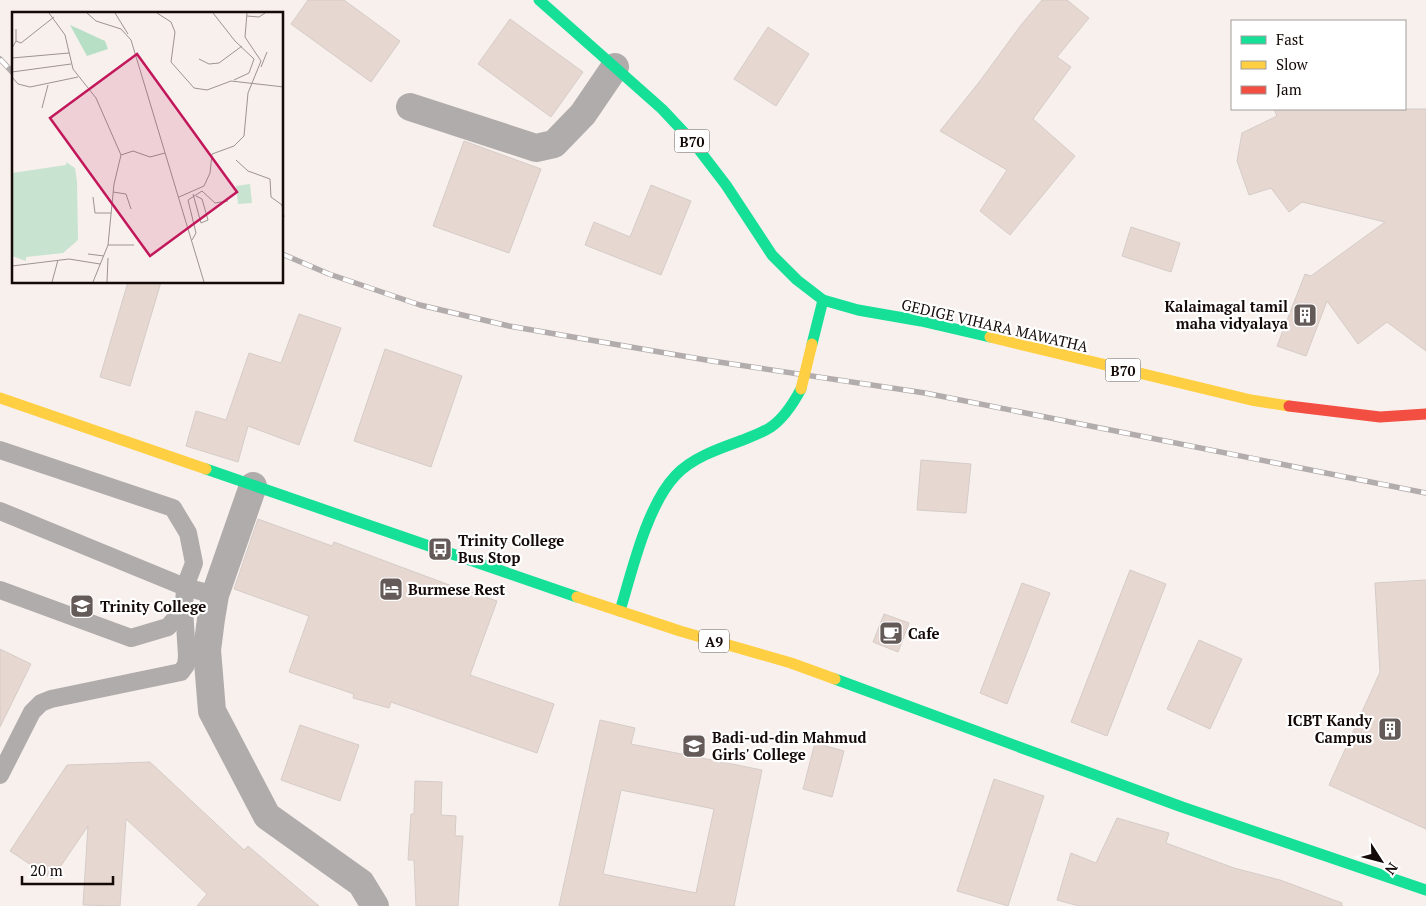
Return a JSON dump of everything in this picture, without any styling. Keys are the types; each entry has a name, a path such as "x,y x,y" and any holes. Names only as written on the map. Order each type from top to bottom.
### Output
{"main road":[{"name":"B70","path":"539,0 662,109 693,142 726,185 772,255 796,280 823,300"},
{"path":"620,611 646,532 668,485 677,474 693,462 726,446 761,433 776,423 798,395 823,300"},
{"name":"GEDIGE VIHARA MAWATHA","path":"823,300 858,310 920,321 1251,400 1380,417 1426,414"},
{"name":"A9","path":"0,398 620,611 791,663 1182,807 1426,890"}],"street":[{"path":"410,107 536,148 554,144 583,114 615,68"},
{"path":"253,486 215,595 207,650 212,711 267,816 362,883 375,906"}],"lane":[{"path":"0,450 173,508 188,533 194,563 185,587 184,608 187,656 186,665 181,672 51,699 41,703 32,712 0,775"},
{"path":"0,511 185,587 215,595"},
{"path":"0,590 131,638 168,627 184,608"}],"building":[{"path":"308,0 344,0 400,41 371,82 291,24"},
{"path":"1042,0 1067,0 1089,18 1057,57 1071,67 1033,119 1075,156 1010,235 980,211 1007,170 940,131"},
{"path":"510,19 583,72 551,117 478,64"},
{"path":"768,27 809,54 776,106 734,79"},
{"path":"1426,109 1426,351 1387,322 1358,344 1327,301 1306,356 1277,346 1305,274 1311,276 1385,222 1302,202 1289,212 1271,188 1249,195 1237,161 1242,133 1277,116 1274,110"},
{"path":"464,141 541,169 509,253 433,226"},
{"path":"651,185 691,201 661,275 585,245 594,222 630,237"},
{"path":"1131,227 1180,243 1171,272 1122,256"},
{"path":"127,284 160,284 130,386 100,377"},
{"path":"299,314 341,328 299,445 248,426 238,462 186,446 196,411 226,420 249,353 281,363"},
{"path":"385,349 462,376 431,467 354,441"},
{"path":"921,460 971,464 966,513 917,510"},
{"path":"258,519 332,546 334,542 497,601 470,675 554,704 537,753 391,702 389,708 353,698 354,694 289,672 309,616 234,589"},
{"path":"1130,570 1166,584 1107,736 1071,722"},
{"name":"ICBT Kandy Campus","path":"1426,580 1426,829 1329,785 1380,672 1375,583"},
{"path":"1022,583 1050,593 1007,704 980,693"},
{"name":"Cafe","path":"884,614 909,623 898,652 873,642"},
{"path":"1199,640 1242,659 1210,729 1167,709"},
{"path":"0,649 31,664 0,727"},
{"path":"600,720 635,728 631,744 762,770 734,906 559,906","holes":["621,790 714,809 696,893 603,874"]},
{"path":"300,725 359,745 340,801 281,780"},
{"path":"815,743 844,751 832,797 803,789"},
{"path":"150,762 244,850 248,846 319,906 197,906 207,894 126,819 120,906 83,905 88,826 52,879 10,851 67,765"},
{"path":"994,779 1044,796 1008,906 957,891"},
{"path":"415,781 442,782 441,815 456,816 455,836 463,836 458,906 416,906 414,860 408,860 411,814 414,814"},
{"path":"1117,818 1169,833 1166,843 1234,868 1280,880 1342,903 1342,906 1079,906 1057,900 1071,853 1096,863"}],"railway":[{"path":"0,59 12,72"},
{"path":"284,255 329,274 420,305 509,326 712,361 925,393 1426,493"}],"traffic: fast":[{"path":"539,0 662,109 693,142 726,185 772,255 797,280 823,300 858,310 921,321 990,337"},
{"path":"812,344 823,300"},
{"path":"620,611 635,558 649,521 657,503 676,475 699,458 771,427 788,410 801,389"},
{"path":"206,469 577,597"},
{"path":"835,679 1182,807 1426,890"}],"traffic: slow":[{"path":"990,337 1251,400 1289,406"},
{"path":"801,389 812,344"},
{"path":"0,398 206,469"},
{"path":"577,597 680,631 791,663 835,679"}],"traffic: jam":[{"path":"1289,406 1380,417 1426,414"}],"place":[{"name":"Kalaimagal tamil maha vidyalaya","path":"1305,315"},
{"name":"Trinity College Bus Stop","path":"440,549"},
{"name":"Burmese Rest","path":"391,589"},
{"name":"Trinity College","path":"82,606"},
{"name":"Cafe","path":"891,633"},
{"name":"ICBT Kandy Campus","path":"1390,729"},
{"name":"Badi-ud-din Mahmud Girls' College","path":"694,746"}]}
